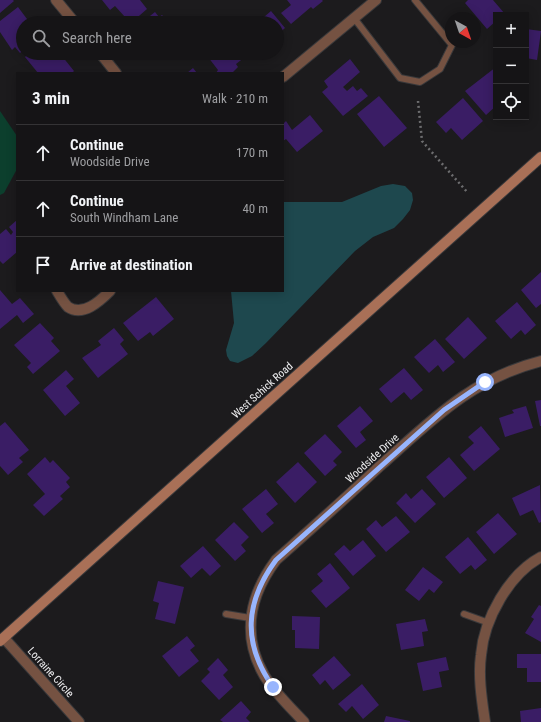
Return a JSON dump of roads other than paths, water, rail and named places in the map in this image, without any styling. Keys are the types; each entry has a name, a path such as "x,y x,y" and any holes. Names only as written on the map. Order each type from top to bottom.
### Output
{"street":[{"path":"56,0 69,16"},
{"path":"284,76 376,0"},
{"path":"106,60 115,72"},
{"name":"West Schick Road","path":"2,639 541,157"},
{"path":"58,292 68,306 77,310 88,309 109,292"},
{"name":"Woodside Drive","path":"251,614 261,583 276,560 444,410 485,382 541,361"},
{"path":"485,722 482,698 481,655 489,623 508,587 518,575 541,557"},
{"path":"251,614 254,651 264,675 304,722"},
{"name":"Lorraine Circle","path":"2,639 79,722"}],"lane":[{"path":"354,18 400,78 420,82 440,69 452,45 416,0"},
{"path":"226,614 251,614"},
{"path":"464,614 489,623"}],"water":[{"path":"393,184 405,186 412,193 413,200 410,210 403,219 394,228 373,237 355,251 252,356 238,363 230,361 226,350 234,323 231,292 284,292 284,202 342,202 381,186"}]}
